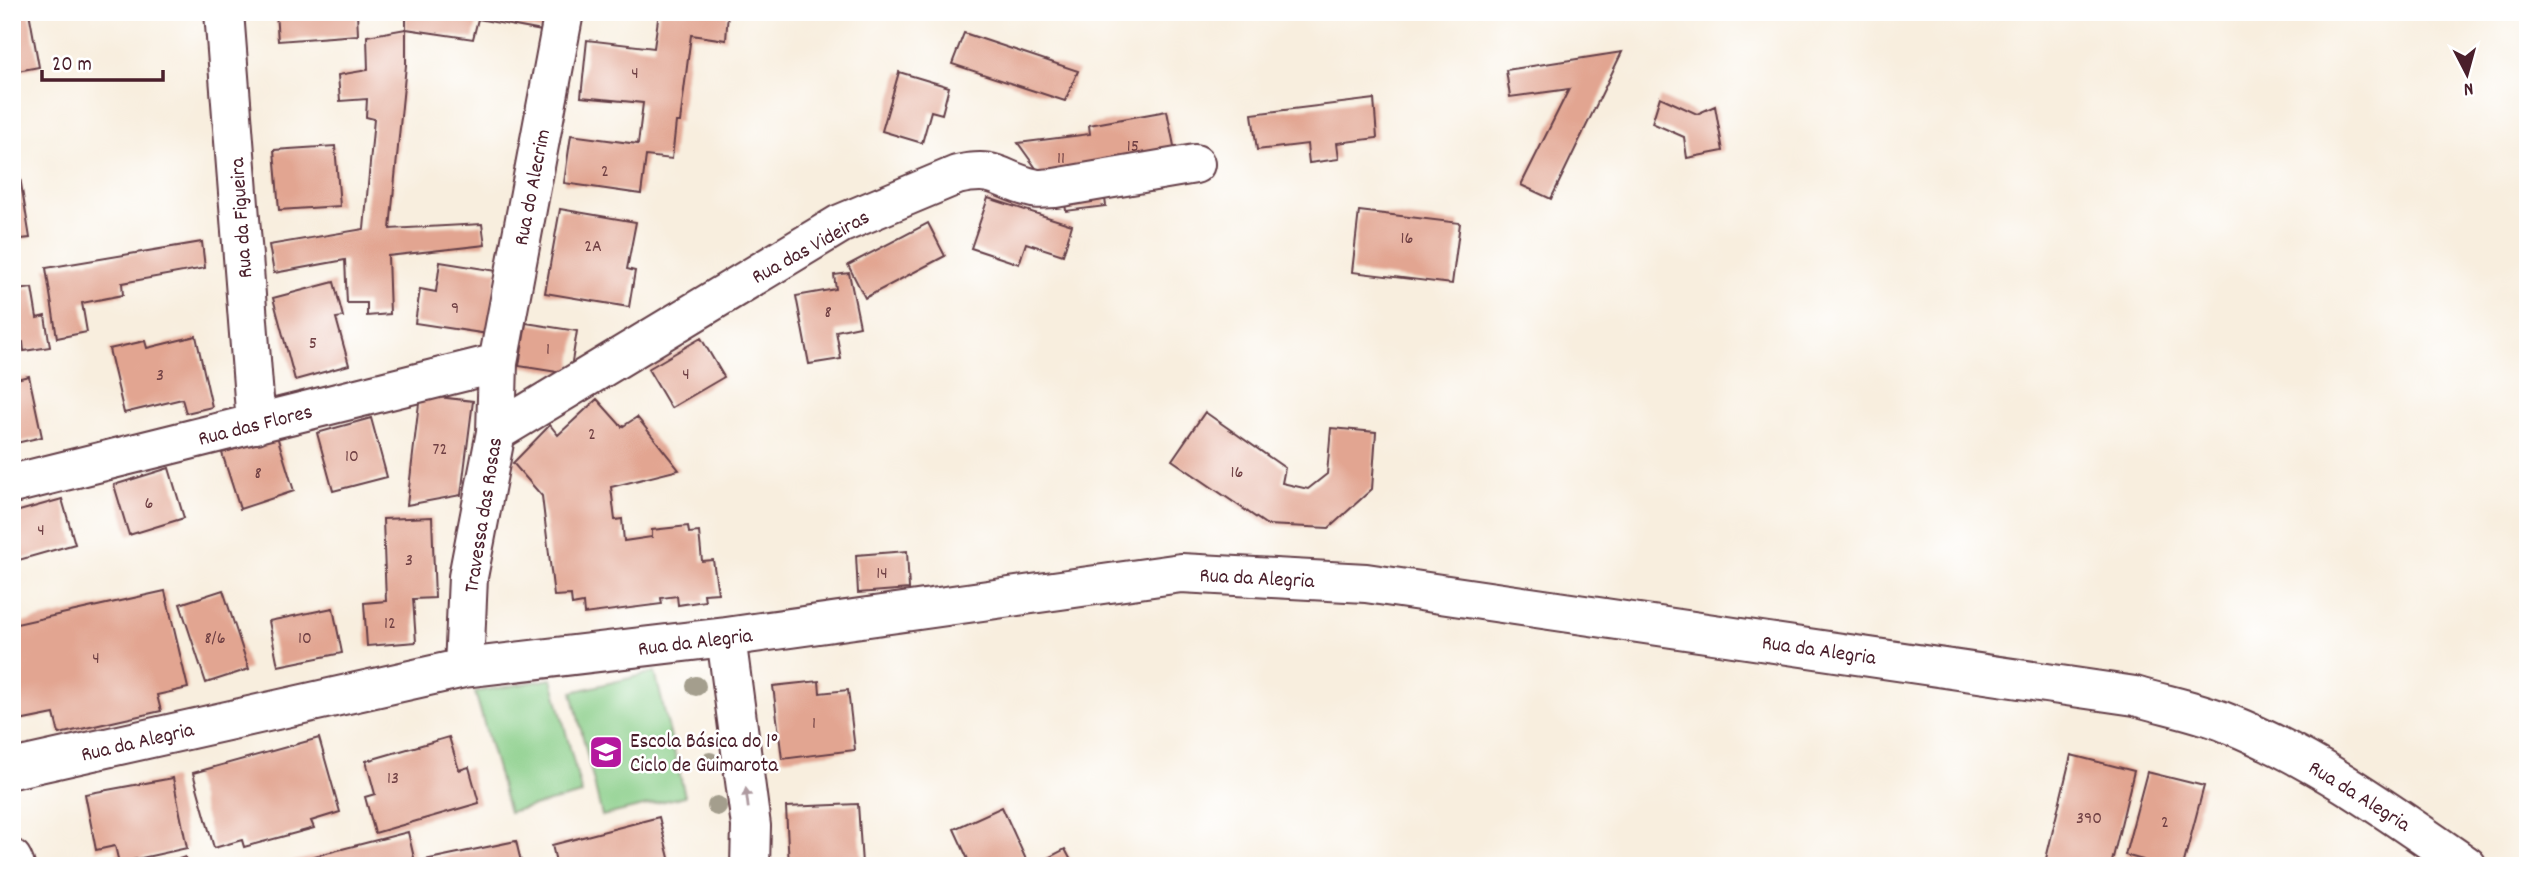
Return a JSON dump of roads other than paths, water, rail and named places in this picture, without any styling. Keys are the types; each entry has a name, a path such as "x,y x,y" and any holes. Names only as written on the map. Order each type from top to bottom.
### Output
{"street":[{"name":"Rua da Figueira","path":"224,12 256,424"},
{"name":"Rua do Alecrim","path":"498,363 564,12"},
{"name":"Rua das Videiras","path":"496,432 840,224 957,174 994,172 1034,189 1055,188 1195,164"},
{"name":"Rua das Flores","path":"12,484 498,363"},
{"name":"Travessa das Rosas","path":"464,668 468,577 496,432 498,363"},
{"name":"Rua da Alegria","path":"12,769 464,668 726,638 1181,573 1366,583 2134,696 2227,722 2292,754 2387,810 2467,866"},
{"path":"726,638 751,826 750,866"},
{"path":"12,859 15,866"}],"place":[{"name":"Escola Básica do 1° Ciclo de Guimarota","path":"606,752"}]}
